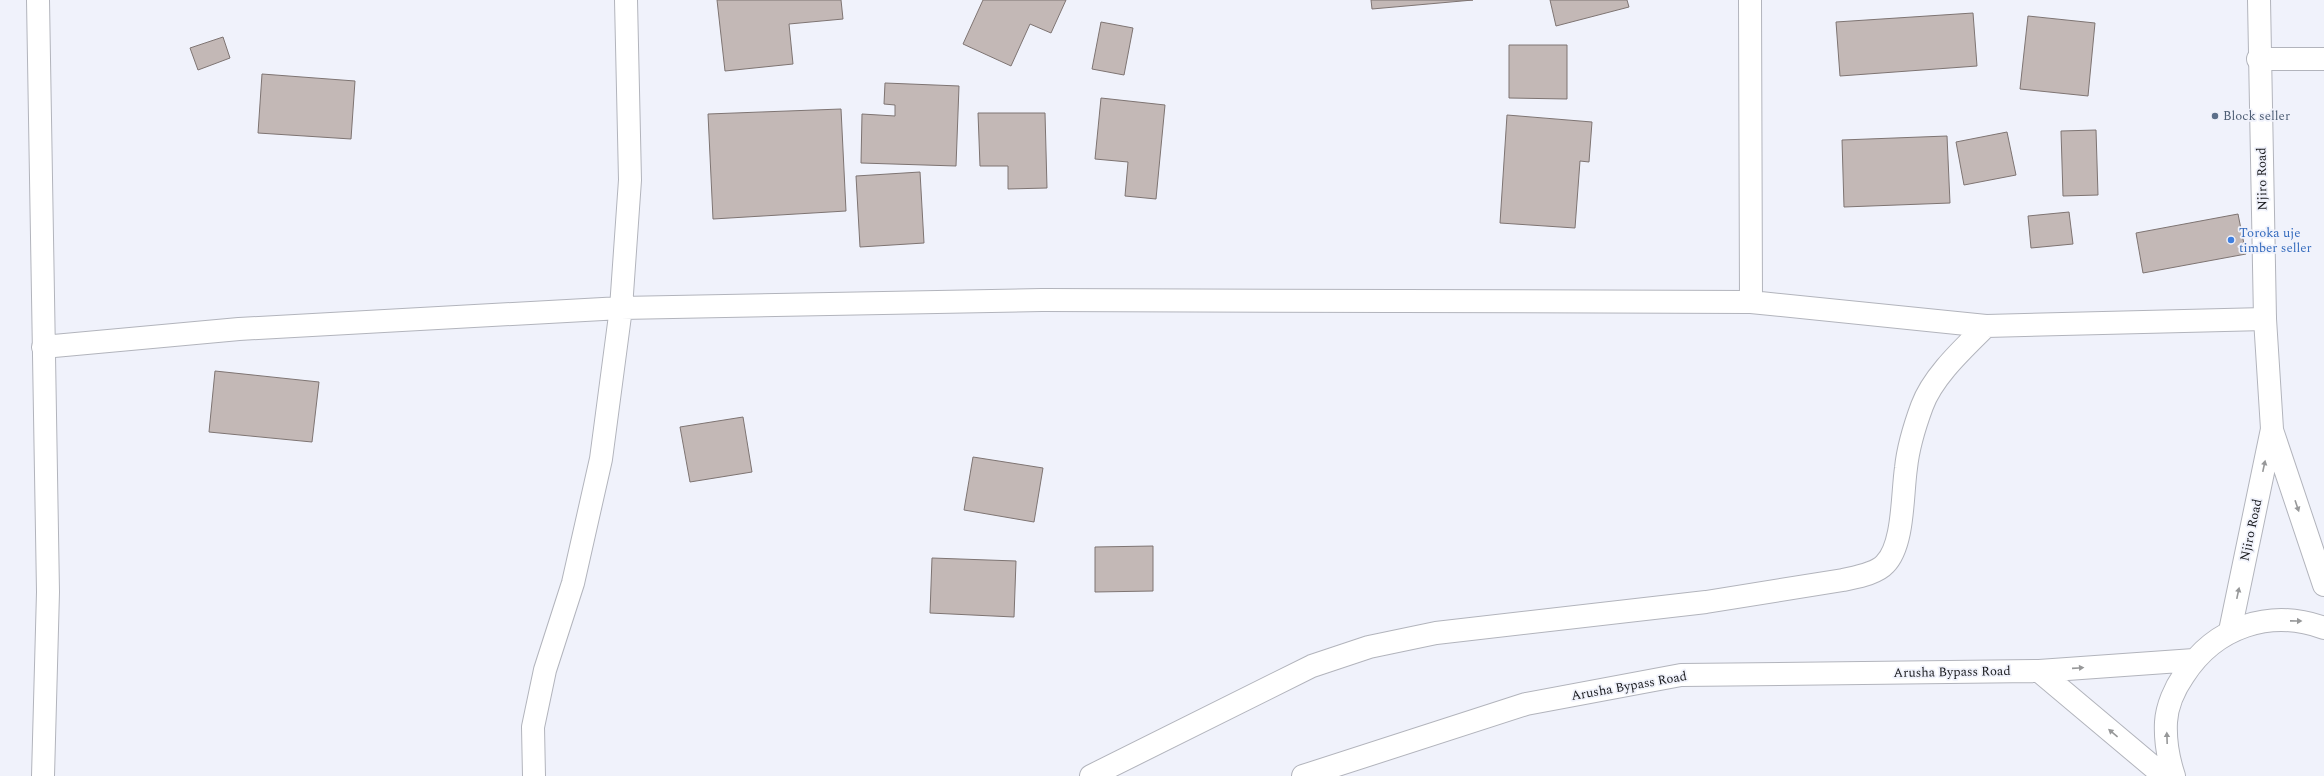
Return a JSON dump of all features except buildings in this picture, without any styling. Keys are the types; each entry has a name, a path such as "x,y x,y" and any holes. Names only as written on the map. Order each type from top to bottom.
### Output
{"street":[{"path":"38,0 42,347 48,592 43,776"},
{"path":"534,776 533,727 545,670 573,583 601,459 621,308 630,180 626,0"},
{"path":"1750,0 1751,302"},
{"name":"Njiro Road","path":"2258,0 2258,59 2265,319 2272,429 2324,585"},
{"path":"2258,59 2324,59"},
{"path":"42,347 238,329 621,308 1042,300 1751,302 1986,326 2265,319"},
{"path":"1091,776 1312,666 1369,647 1436,633 1706,602 1843,580 1865,575 1884,566 1893,555 1899,534 1906,466 1922,405 1944,371 1986,326"},
{"name":"Njiro Road","path":"2230,631 2272,429"},
{"path":"2174,776 2167,756 2166,721 2175,688 2194,660 2210,644 2230,631 2266,621 2305,621 2324,628"},
{"name":"Arusha Bypass Road","path":"1303,776 1526,704 1681,675 2039,671 2194,660"},
{"path":"2039,671 2164,776"}],"place":[{"name":"Block seller","path":"2215,116"},
{"name":"Toroka uje timber seller","path":"2231,240"}]}
